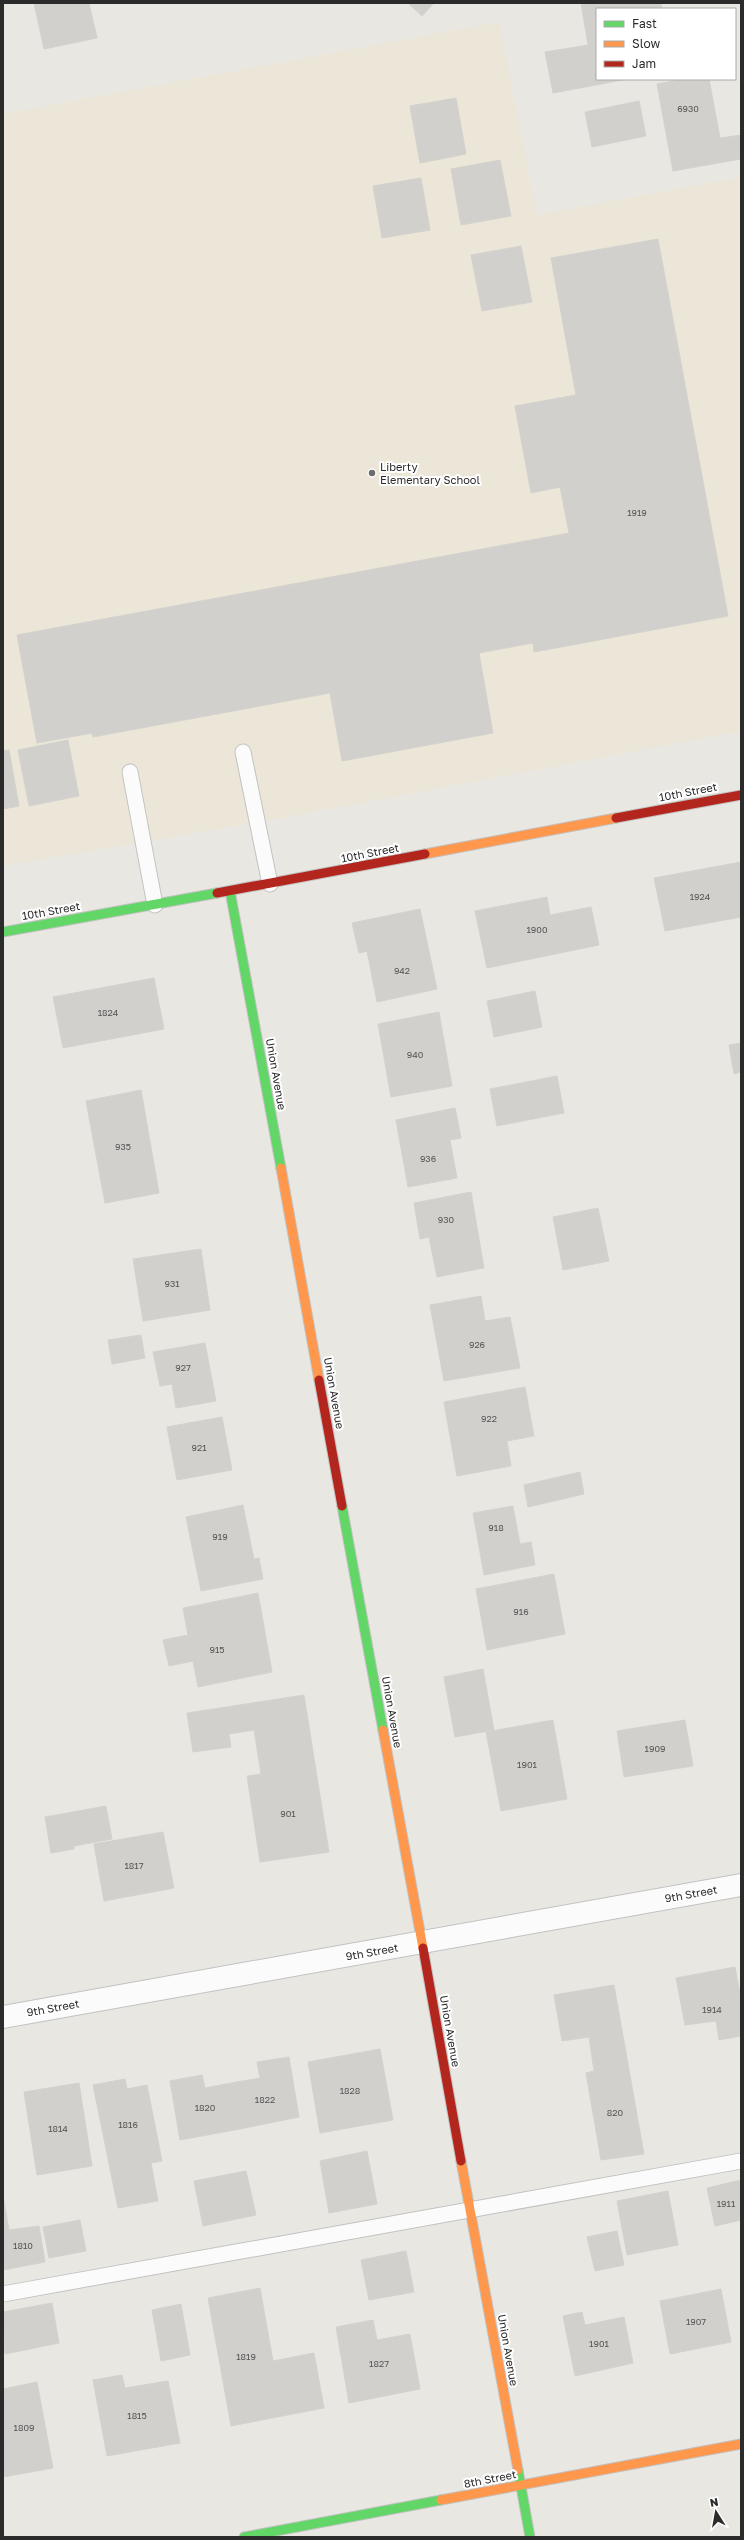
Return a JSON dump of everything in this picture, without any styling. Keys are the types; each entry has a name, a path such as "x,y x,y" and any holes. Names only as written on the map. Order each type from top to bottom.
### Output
{"street":[{"name":"10th Street","path":"3,932 270,884 741,795"},
{"name":"Union Avenue","path":"230,891 530,2537"},
{"name":"9th Street","path":"3,2016 422,1943 741,1885"},
{"name":"8th Street","path":"244,2537 741,2444"}],"lane":[{"path":"243,752 270,884"},
{"path":"130,772 155,905"},
{"path":"3,2294 741,2161"}],"shaded area":[{"name":"Liberty Elementary School","path":"499,22 537,215 741,177 741,731 282,818 3,866 3,114"}],"building":[{"path":"34,3 89,3 97,38 44,49"},
{"path":"408,3 434,3 422,16"},
{"path":"581,3 661,3 662,8 596,8 596,80 623,80 553,93 545,52 588,45"},
{"path":"679,80 709,80 720,138 741,135 741,159 673,171 657,84"},
{"path":"456,98 466,154 420,163 410,106"},
{"path":"639,101 646,136 592,147 585,112"},
{"path":"500,160 511,216 461,225 451,169"},
{"path":"421,178 430,230 382,238 373,186"},
{"path":"658,239 728,616 534,652 533,643 479,653 493,733 342,761 330,693 93,737 92,733 37,743 17,635 569,533 560,487 531,493 515,406 576,395 551,258"},
{"path":"521,246 532,302 482,311 471,255"},
{"path":"68,740 79,796 29,806 18,750"},
{"path":"9,750 19,806 3,809 3,751"},
{"path":"741,862 741,917 665,931 654,878"},
{"path":"547,897 550,915 591,907 599,945 487,968 475,911"},
{"path":"420,909 437,989 377,1002 367,951 359,953 352,923"},
{"path":"154,978 164,1029 63,1048 53,997"},
{"path":"535,991 542,1027 494,1037 487,1001"},
{"path":"439,1012 452,1086 391,1097 378,1024"},
{"path":"741,1043 741,1072 734,1074 729,1045"},
{"path":"557,1076 564,1113 497,1126 490,1089"},
{"path":"141,1090 159,1193 105,1203 86,1101"},
{"path":"455,1108 461,1138 450,1140 457,1178 408,1187 396,1120"},
{"path":"471,1192 484,1268 437,1277 429,1237 420,1239 414,1203"},
{"path":"598,1208 609,1261 563,1270 553,1217"},
{"path":"201,1249 210,1310 143,1321 133,1259"},
{"path":"481,1296 485,1321 510,1317 520,1368 444,1381 430,1305"},
{"path":"141,1335 145,1358 112,1364 108,1340"},
{"path":"205,1343 216,1401 176,1408 172,1384 160,1386 153,1352"},
{"path":"525,1387 534,1436 507,1441 511,1466 457,1476 444,1402"},
{"path":"222,1417 232,1470 177,1480 167,1427"},
{"path":"580,1472 584,1494 528,1507 524,1485"},
{"path":"243,1505 254,1559 259,1558 263,1579 201,1591 186,1517"},
{"path":"513,1506 520,1544 531,1542 535,1565 484,1575 473,1513"},
{"path":"554,1574 565,1634 487,1650 476,1589"},
{"path":"258,1593 272,1672 198,1687 193,1661 169,1666 163,1640 188,1635 183,1608"},
{"path":"483,1669 494,1730 455,1737 444,1677"},
{"path":"304,1695 329,1852 260,1862 247,1776 261,1774 254,1730 229,1734 231,1747 193,1752 187,1713"},
{"path":"553,1720 567,1799 501,1811 486,1732"},
{"path":"685,1720 693,1766 624,1777 617,1731"},
{"path":"106,1806 112,1839 74,1846 74,1849 51,1853 45,1817"},
{"path":"163,1832 174,1888 104,1901 94,1844"},
{"path":"735,1967 741,1999 741,2036 719,2040 716,2021 685,2025 676,1978"},
{"path":"614,1985 644,2154 601,2160 586,2073 594,2071 589,2037 562,2041 554,1995"},
{"path":"380,2049 393,2120 320,2133 308,2062"},
{"path":"289,2057 299,2117 240,2129 231,2083 260,2078 257,2062"},
{"path":"202,2075 205,2088 231,2083 240,2129 180,2140 170,2081"},
{"path":"125,2079 127,2089 147,2085 162,2161 151,2163 158,2201 118,2208 93,2085"},
{"path":"79,2083 92,2166 37,2175 24,2092"},
{"path":"367,2151 377,2204 329,2213 320,2161"},
{"path":"246,2171 256,2215 203,2226 194,2181"},
{"path":"741,2180 741,2220 715,2226 707,2188"},
{"path":"668,2191 678,2245 627,2255 617,2201"},
{"path":"3,2196 9,2230 39,2226 45,2262 3,2270"},
{"path":"80,2220 86,2251 49,2258 43,2227"},
{"path":"617,2231 624,2265 595,2271 587,2237"},
{"path":"406,2251 414,2292 369,2300 361,2260"},
{"path":"260,2288 273,2361 314,2353 324,2408 231,2426 208,2298"},
{"path":"721,2289 731,2342 670,2354 660,2301"},
{"path":"52,2303 59,2343 5,2354 3,2312"},
{"path":"181,2304 190,2355 161,2361 152,2310"},
{"path":"582,2312 585,2325 624,2317 633,2363 575,2376 563,2316"},
{"path":"373,2320 377,2340 410,2334 420,2389 349,2403 336,2327"},
{"path":"122,2375 125,2388 168,2381 180,2443 107,2456 93,2380"},
{"path":"37,2382 53,2468 3,2477 3,2389"}],"traffic: fast":[{"path":"230,891 281,1168"},
{"path":"3,932 217,893"},
{"path":"342,1506 383,1730"},
{"path":"518,2470 530,2537"},
{"path":"244,2537 441,2500"}],"traffic: slow":[{"path":"425,854 616,818"},
{"path":"281,1168 319,1380"},
{"path":"383,1730 423,1948"},
{"path":"461,2161 518,2470"},
{"path":"441,2500 741,2444"}],"traffic: jam":[{"path":"616,818 741,795"},
{"path":"217,893 425,854"},
{"path":"319,1380 342,1506"},
{"path":"423,1948 461,2161"}],"place":[{"name":"Liberty Elementary School","path":"372,473"}]}
